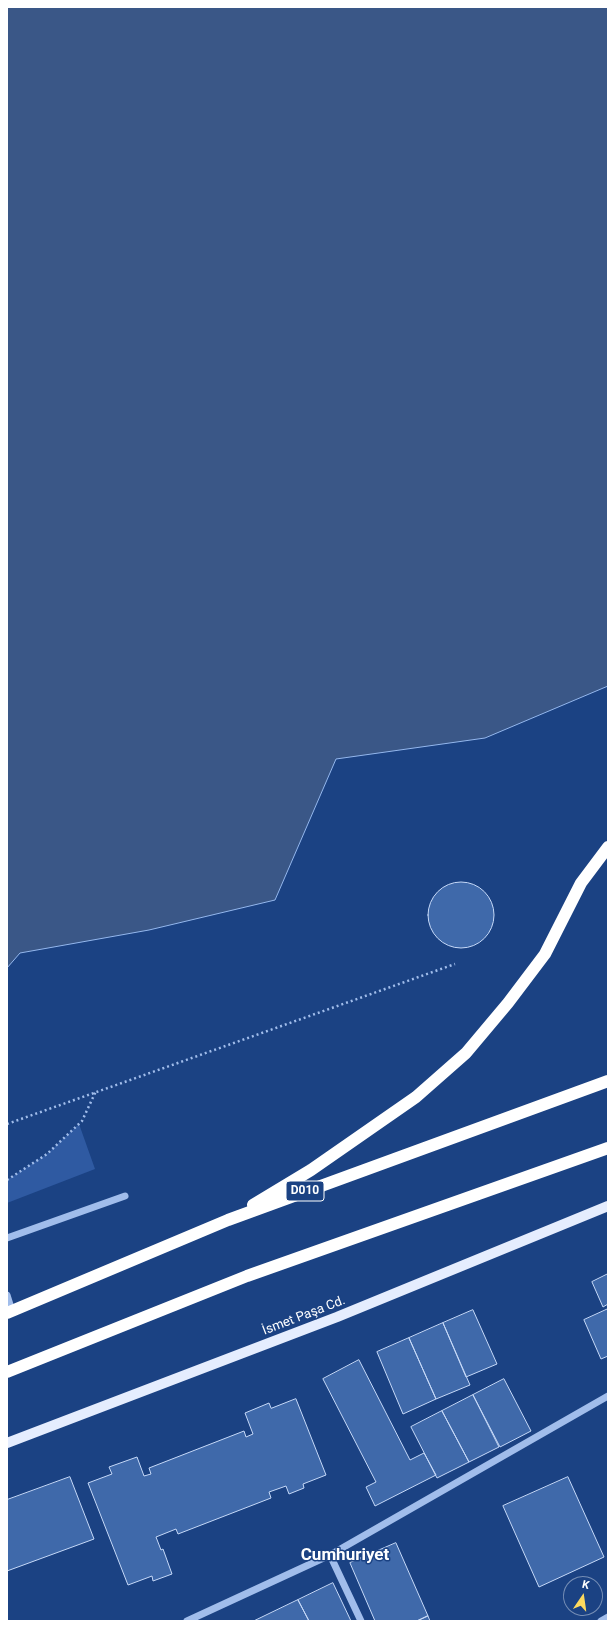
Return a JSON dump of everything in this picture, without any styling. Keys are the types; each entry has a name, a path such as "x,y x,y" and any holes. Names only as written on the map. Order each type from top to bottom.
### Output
{"highway":[{"path":"228,1220 311,1170 404,1106 466,1053 508,1003 545,954 581,883 608,847"},
{"name":"D010","path":"10,1312 228,1220 608,1081"},
{"path":"7,1372 246,1276 608,1148"}],"main road":[{"name":"İsmet Paşa Cd.","path":"7,1444 337,1318 608,1206"}],"street":[{"path":"7,1238 125,1196"},
{"path":"7,1295 10,1312"},
{"path":"187,1621 330,1555 608,1396"},
{"path":"330,1555 362,1621"},
{"path":"601,1621 608,1617"}],"path":[{"path":"7,1124 455,964"},
{"path":"7,1180 47,1154 82,1121 96,1091"}],"shaded area":[{"path":"7,7 608,7 608,686 485,738 336,759 275,900 149,930 20,953 7,968"},
{"path":"79,1124 95,1169 7,1203 7,1180 47,1154"}],"building":[{"path":"455,882 467,882 479,887 489,897 494,909 492,928 479,943 467,948 455,948 443,943 433,933 428,921 428,909 433,897 443,887"},
{"path":"608,1274 608,1304 603,1307 592,1282"},
{"path":"608,1309 608,1356 601,1359 584,1320"},
{"path":"473,1310 497,1364 466,1377 443,1323"},
{"path":"443,1323 470,1385 436,1399 409,1338"},
{"path":"409,1338 436,1399 403,1414 377,1352"},
{"path":"359,1360 410,1460 424,1453 436,1475 375,1506 366,1487 376,1482 323,1379"},
{"path":"504,1379 531,1431 500,1447 473,1395"},
{"path":"473,1395 499,1447 469,1462 442,1411"},
{"path":"296,1399 326,1475 303,1484 304,1488 289,1494 286,1486 269,1492 271,1498 178,1534 176,1529 156,1537 161,1550 163,1549 172,1574 153,1581 152,1576 128,1585 88,1483 112,1474 109,1467 137,1457 144,1476 151,1474 149,1468 244,1431 246,1437 253,1434 245,1413 269,1403 271,1408"},
{"path":"442,1411 469,1462 437,1478 411,1427"},
{"path":"70,1477 94,1539 7,1571 7,1500"},
{"path":"568,1477 604,1557 539,1587 503,1506"},
{"path":"396,1543 428,1616 417,1621 375,1621 350,1563"},
{"path":"333,1583 351,1621 309,1621 298,1600"},
{"path":"298,1600 309,1621 254,1621"},
{"path":"428,1616 430,1621 417,1621"}],"district":[{"name":"Cumhuriyet","path":"345,1556"}]}
